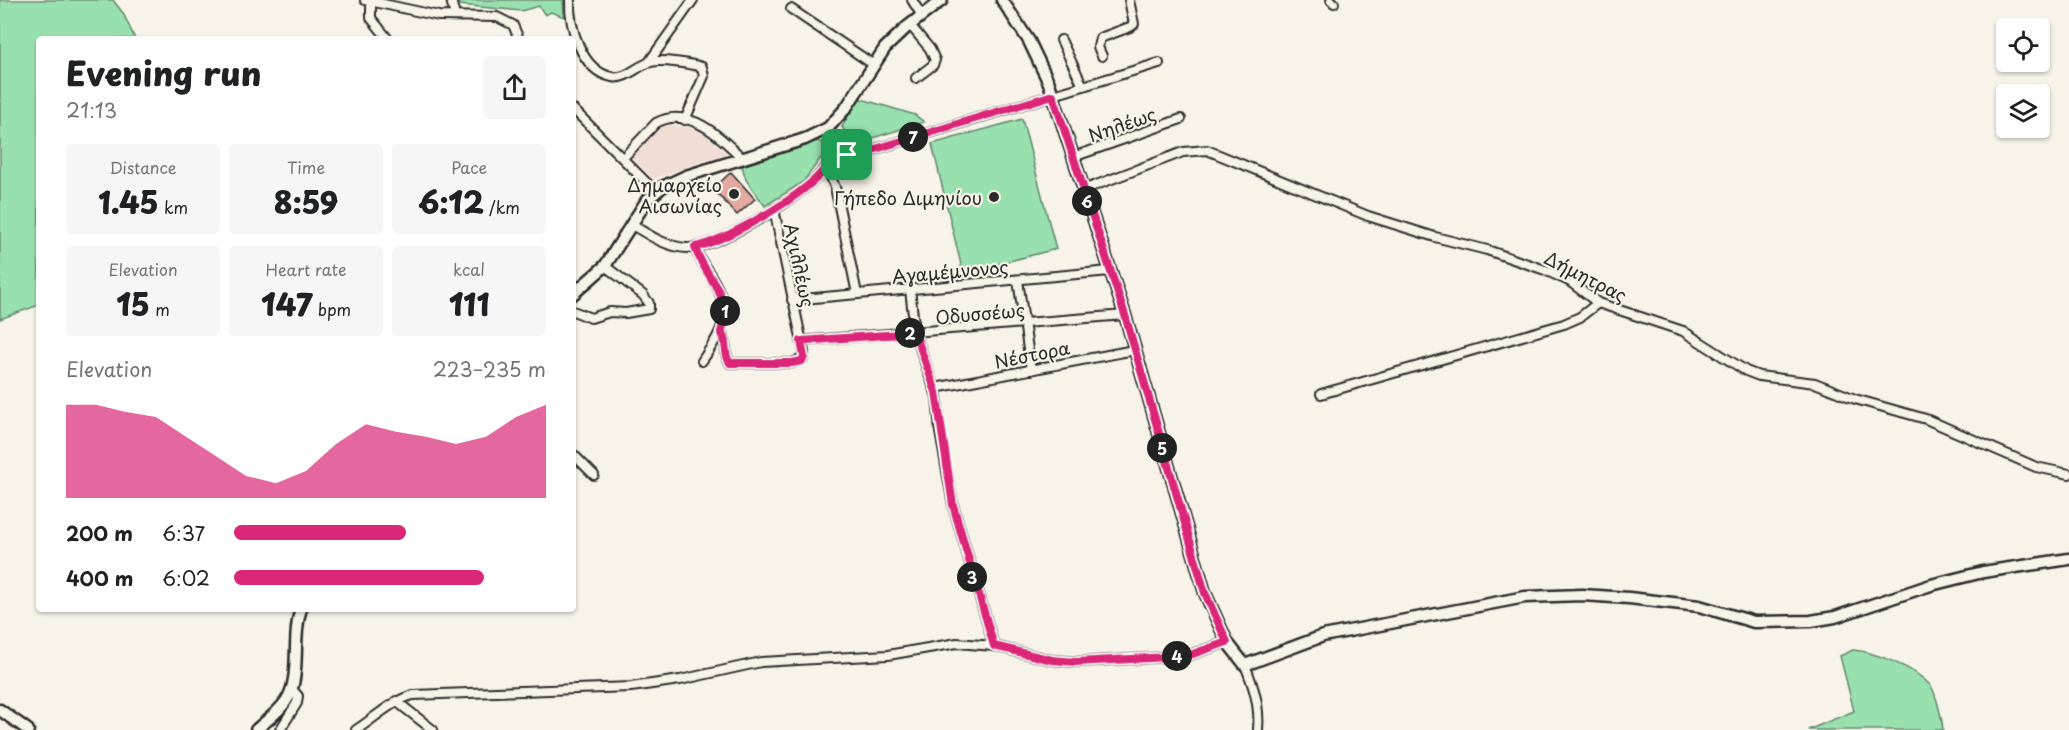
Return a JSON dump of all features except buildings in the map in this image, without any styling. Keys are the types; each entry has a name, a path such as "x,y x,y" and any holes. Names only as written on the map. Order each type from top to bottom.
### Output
{"street":[{"path":"451,0 455,16"},
{"path":"570,0 571,30 574,36"},
{"path":"912,0 922,16"},
{"path":"576,291 605,266 644,205 656,192 675,180 805,140 828,129 846,108 885,48 942,0"},
{"path":"1002,0 1029,41 1053,95 1125,315 1205,593 1227,642 1245,665 1258,706 1258,730"},
{"path":"1102,56 1098,47 1100,38 1134,24 1129,0"},
{"path":"386,36 371,18 368,1 440,16 504,19 515,27 518,36"},
{"path":"649,62 691,1"},
{"path":"790,9 874,65"},
{"path":"910,25 930,49 935,60 933,65 916,78"},
{"path":"1061,40 1083,86"},
{"path":"576,41 594,66 612,77 622,76 649,62 699,66 703,69 704,76 685,120"},
{"path":"835,152 856,155 1159,63"},
{"path":"576,112 656,192"},
{"path":"623,158 656,123 668,119 685,120 708,128 719,135 742,159"},
{"name":"Νηλέως","path":"1073,157 1181,119"},
{"path":"632,225 666,244 695,247 722,239 811,185 827,168 835,152 828,129"},
{"name":"Δήμητρας","path":"1083,189 1183,152 1207,150 1368,216 1487,250 1545,270 1569,281 1598,303 1683,331 1741,368 1759,376 1815,383 1855,399 1926,419 2036,466 2069,474"},
{"path":"827,168 836,187 857,294"},
{"name":"Αχιλλέως","path":"721,332 730,363 792,363 802,361 805,355 774,208"},
{"path":"695,247 724,305 725,316 721,332 702,361"},
{"path":"576,312 591,318 610,312 626,313 649,309 649,303 643,294 605,266"},
{"name":"Αγαμέμνονος","path":"792,300 1110,271"},
{"path":"1018,279 1031,370"},
{"path":"910,289 915,333 935,388 953,505 994,646"},
{"path":"1322,394 1564,324 1580,317 1598,303"},
{"name":"Οδυσσέως","path":"801,341 1125,315"},
{"name":"Νέστορα","path":"935,388 1134,350"},
{"path":"576,457 594,475"},
{"path":"1245,665 1323,636 1525,597 1582,595 1629,598 1699,606 1754,622 1810,621 1835,617 1931,585 1983,572 2069,559"},
{"path":"256,730 286,702 292,689 296,634 300,612"},
{"path":"356,730 396,701 413,695 573,691 631,687 680,680 742,665 783,660 888,655 957,643 994,646 1052,660 1076,662 1187,656 1227,642"},
{"path":"280,730 297,703 298,696 292,689"},
{"path":"396,701 434,730"},
{"path":"0,710 28,730"}],"shaded area":[{"path":"662,124 697,128 727,153 653,179 629,155"}],"green space":[{"path":"0,0 113,0 123,13 134,36 36,36 36,306 0,319"},
{"path":"459,0 563,0 564,17 551,12 545,15 539,6 521,11 459,5"},
{"path":"858,98 915,115 924,122 853,144 842,127"},
{"name":"Γήπεδο Διμηνίου","path":"1022,119 1056,249 963,273 932,144"},
{"path":"817,141 823,143 827,150 803,182 765,206 746,180 742,166"},
{"path":"1853,650 1894,662 1915,673 1930,685 1940,713 1943,730 1808,730 1854,711 1840,656"}],"place":[{"name":"Δημαρχείο Αισωνίας","path":"734,194"},
{"name":"Γήπεδο Διμηνίου","path":"994,197"}],"route":[{"path":"1053,95 1125,315 1205,593 1227,642 1187,656 1076,662 1041,658 994,646 953,505 940,432 936,392 915,333 801,341 804,357 802,361 792,363 735,364 728,362 724,335 721,332 725,316 724,305 695,247 722,239 811,185 827,168 835,152 847,155 856,155 1053,95"}]}
